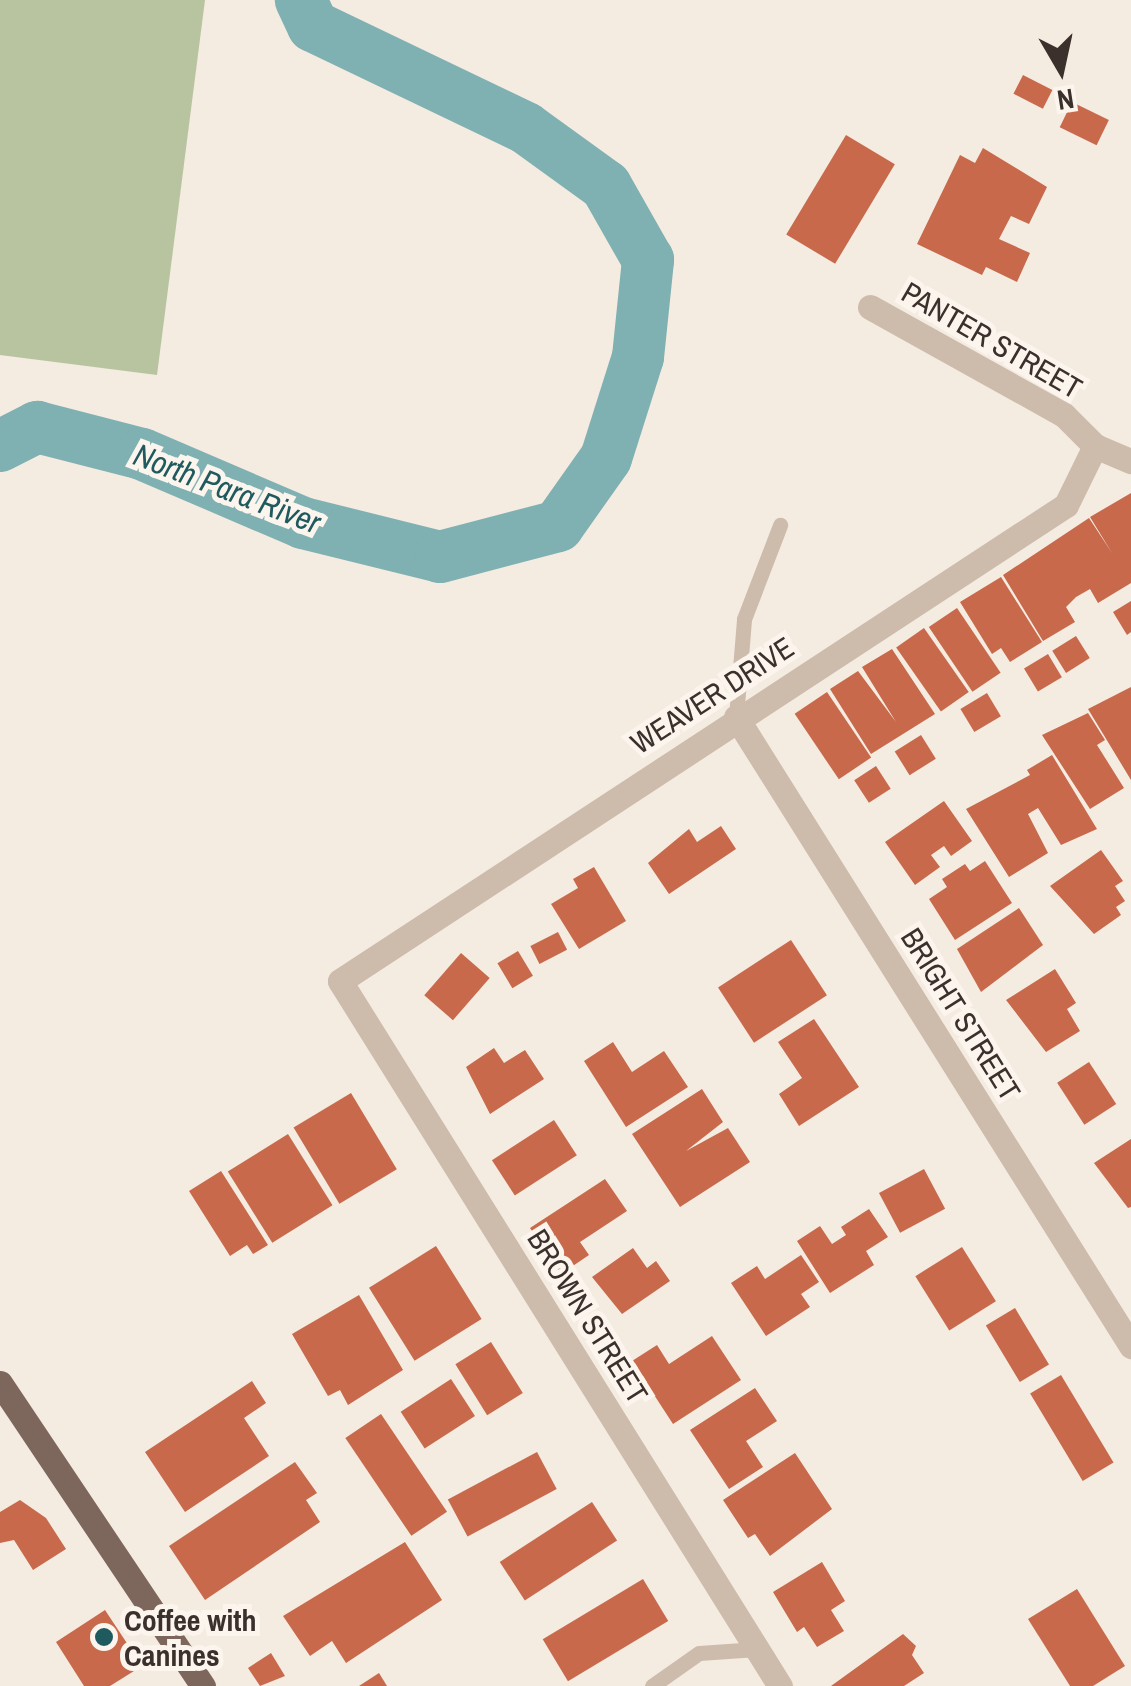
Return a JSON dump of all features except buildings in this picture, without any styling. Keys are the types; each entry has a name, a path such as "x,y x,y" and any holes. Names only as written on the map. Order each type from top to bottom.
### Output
{"main road":[{"path":"0,1383 203,1686"}],"street":[{"name":"PANTER STREET","path":"870,307 1064,416 1095,446 1131,462"},
{"name":"WEAVER DRIVE","path":"340,981 1066,505 1095,446"},
{"name":"BRIGHT STREET","path":"736,718 1131,1346"},
{"name":"BROWN STREET","path":"340,981 780,1686"}],"lane":[{"path":"736,718 744,618 780,525"},
{"path":"652,1686 699,1653 757,1649"}],"green space":[{"path":"0,0 205,0 157,375 0,355"}],"waterway":[{"name":"North Para River","path":"0,446 37,427 142,454 303,523 440,557 558,526 606,458 638,357 648,260 606,186 526,128 313,26 301,0"}],"place":[{"name":"Coffee with Canines","path":"104,1637"}]}
